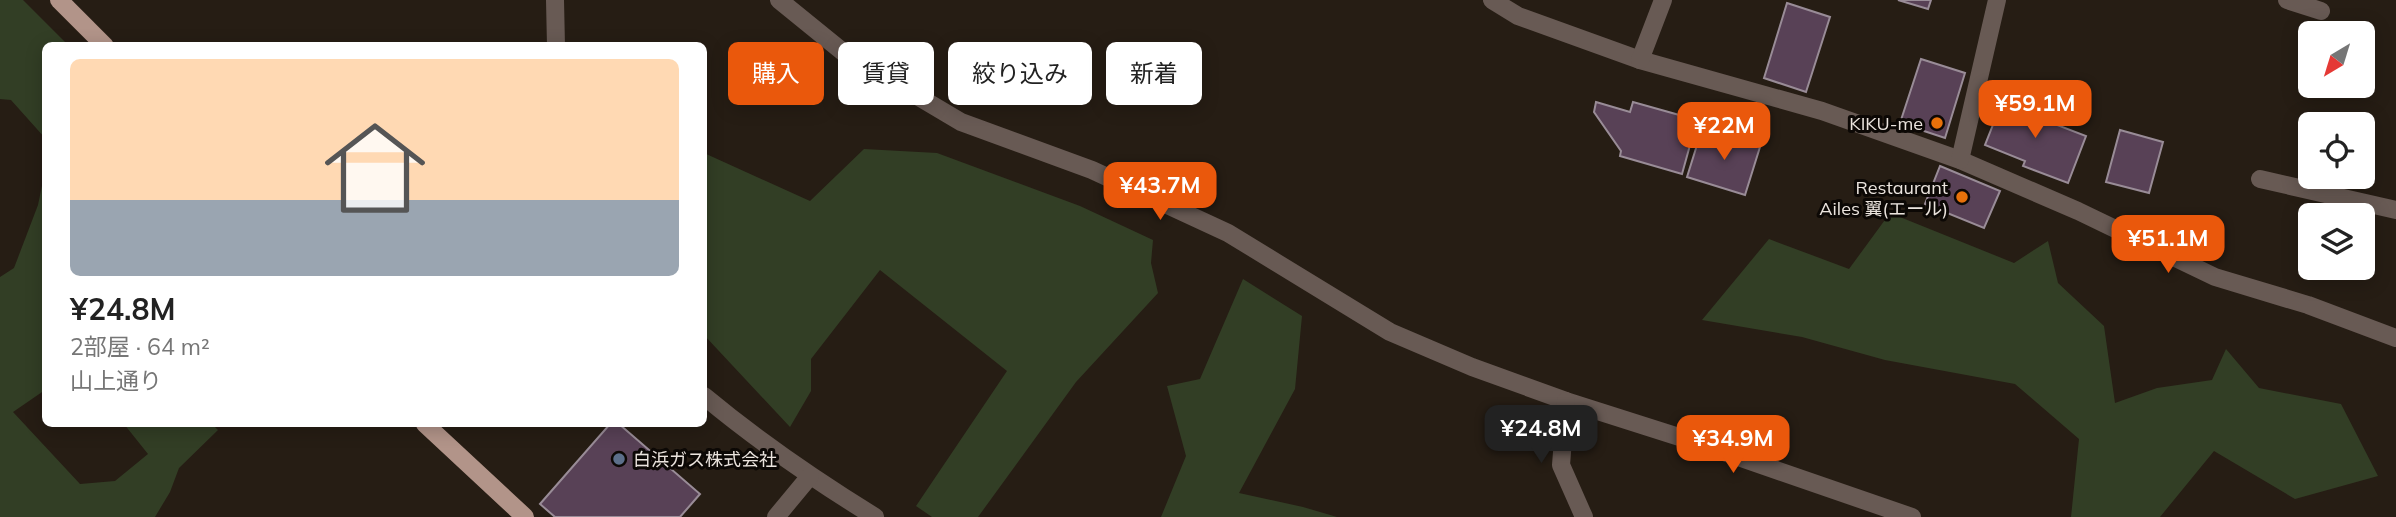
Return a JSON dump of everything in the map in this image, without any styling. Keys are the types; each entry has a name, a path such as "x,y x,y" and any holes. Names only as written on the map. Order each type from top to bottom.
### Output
{"main road":[{"path":"59,0 101,42"},
{"path":"428,427 526,517"}],"street":[{"path":"555,0 556,42"},
{"path":"779,0 843,52 961,121 1092,170 1216,227 1390,332 1472,367 1566,401 1749,460 1912,517"},
{"path":"1492,0 1518,16 1640,60 1822,111 1960,160 2215,276 2308,305 2396,338"},
{"path":"1640,60 1663,0"},
{"path":"1960,160 1997,0"},
{"path":"2287,0 2321,10"},
{"path":"2260,179 2396,210"},
{"path":"707,398 746,431 875,517"},
{"path":"1566,401 1561,465 1584,517"},
{"path":"776,517 810,476"}],"green space":[{"path":"0,0 23,0 65,42 42,42 42,135 11,100 0,99"},
{"path":"864,149 937,153 1080,206 1153,240 1151,263 1158,293 1076,382 978,517 932,517 916,506 1007,371 880,270 811,359 811,391 790,427 707,338 707,154 810,201"},
{"path":"42,186 42,392 13,412 80,484 115,481 148,454 126,427 215,427 218,430 179,468 170,492 155,517 0,517 0,277 14,268 38,205"},
{"path":"1890,213 2014,263 2048,241 2058,283 2104,326 2115,403 2157,388 2212,380 2226,349 2259,388 2341,404 2378,476 2295,499 2214,451 2160,517 2071,517 2079,439 2015,384 1885,360 1802,337 1702,320 1769,239 1849,269"},
{"path":"1243,279 1302,316 1295,389 1239,493 1337,517 1161,517 1186,456 1167,386 1200,379"}],"building":[{"path":"1898,0 1931,0 1928,9"},
{"path":"1787,3 1830,17 1806,92 1764,78"},
{"path":"1921,59 1965,73 1945,138 1900,123"},
{"path":"2004,97 2047,113 2044,120 2086,136 2068,183 2023,166 2025,161 1985,145"},
{"path":"1596,102 1630,112 1633,102 1697,120 1682,174 1620,156 1621,151 1594,112"},
{"path":"1702,129 1760,147 1745,195 1687,177"},
{"path":"2120,130 2163,142 2149,193 2106,182"},
{"name":"Restaurant Ailes 翼(エール)","path":"1940,166 2000,191 1984,228 1925,204"},
{"name":"白浜ガス株式会社","path":"607,427 622,427 700,494 680,517 555,517 540,504"}],"place":[{"name":"KIKU-me","path":"1937,123"},
{"name":"Restaurant Ailes 翼(エール)","path":"1962,197"},
{"name":"白浜ガス株式会社","path":"619,459"}]}
